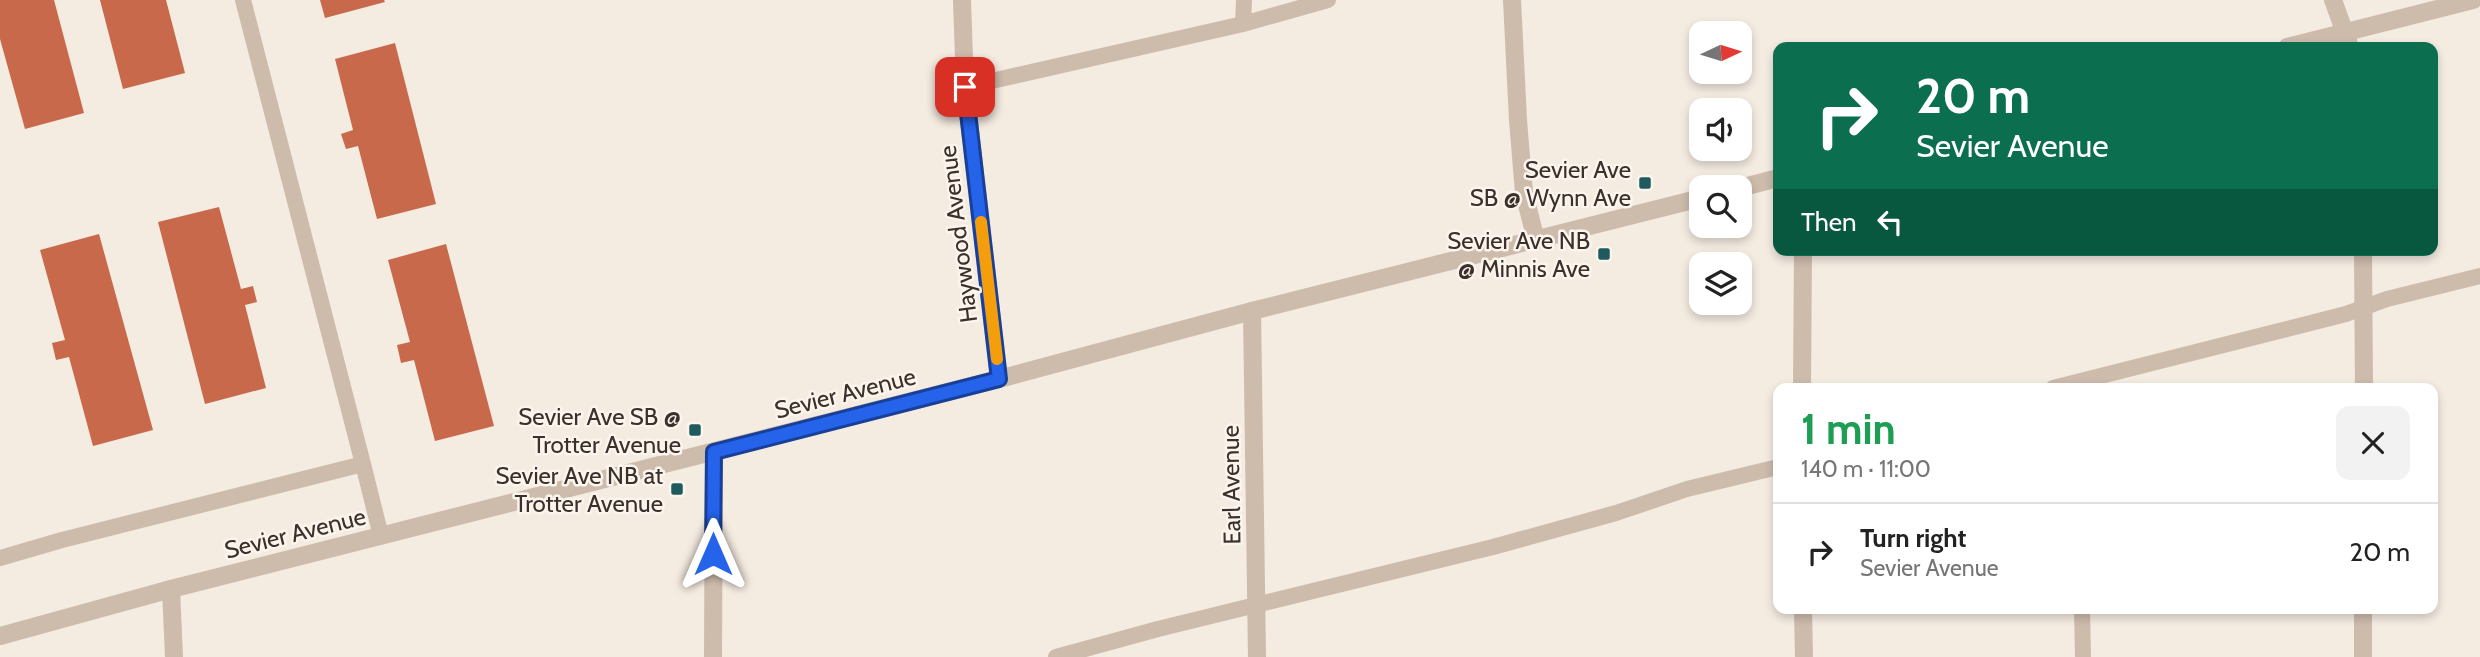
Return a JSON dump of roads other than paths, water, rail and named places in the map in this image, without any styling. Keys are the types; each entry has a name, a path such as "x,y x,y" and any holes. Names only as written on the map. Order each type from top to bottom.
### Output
{"street":[{"name":"Haywood Avenue","path":"962,0 965,87 999,379"},
{"path":"1512,0 1523,181 1536,240"},
{"path":"2333,0 2347,40 2473,0"},
{"path":"1752,185 1773,179"},
{"name":"Sevier Avenue","path":"0,636 171,589 1689,201"},
{"path":"1802,383 1803,256"},
{"path":"2363,256 2364,383"},
{"name":"Earl Avenue","path":"1252,312 1257,657"},
{"path":"713,657 714,452"},
{"path":"171,589 174,657"},
{"path":"1803,614 1804,657"},
{"path":"2363,614 2363,657"}],"lane":[{"path":"243,0 381,536"},
{"path":"1244,0 1244,24"},
{"path":"965,87 1244,24 1328,0"},
{"path":"2085,383 2364,308 2387,299 2480,276"},
{"path":"0,558 363,464"},
{"path":"1056,657 1158,629 1493,547 1616,513 1687,489 1773,468"},
{"path":"2082,614 2083,657"}],"place":[{"name":"Sevier Ave SB @ Wynn Ave","path":"1645,183"},
{"name":"Sevier Ave NB @ Minnis Ave","path":"1604,254"},
{"name":"Sevier Ave SB @ Trotter Avenue","path":"695,430"},
{"name":"Sevier Ave NB at Trotter Avenue","path":"677,489"}]}
